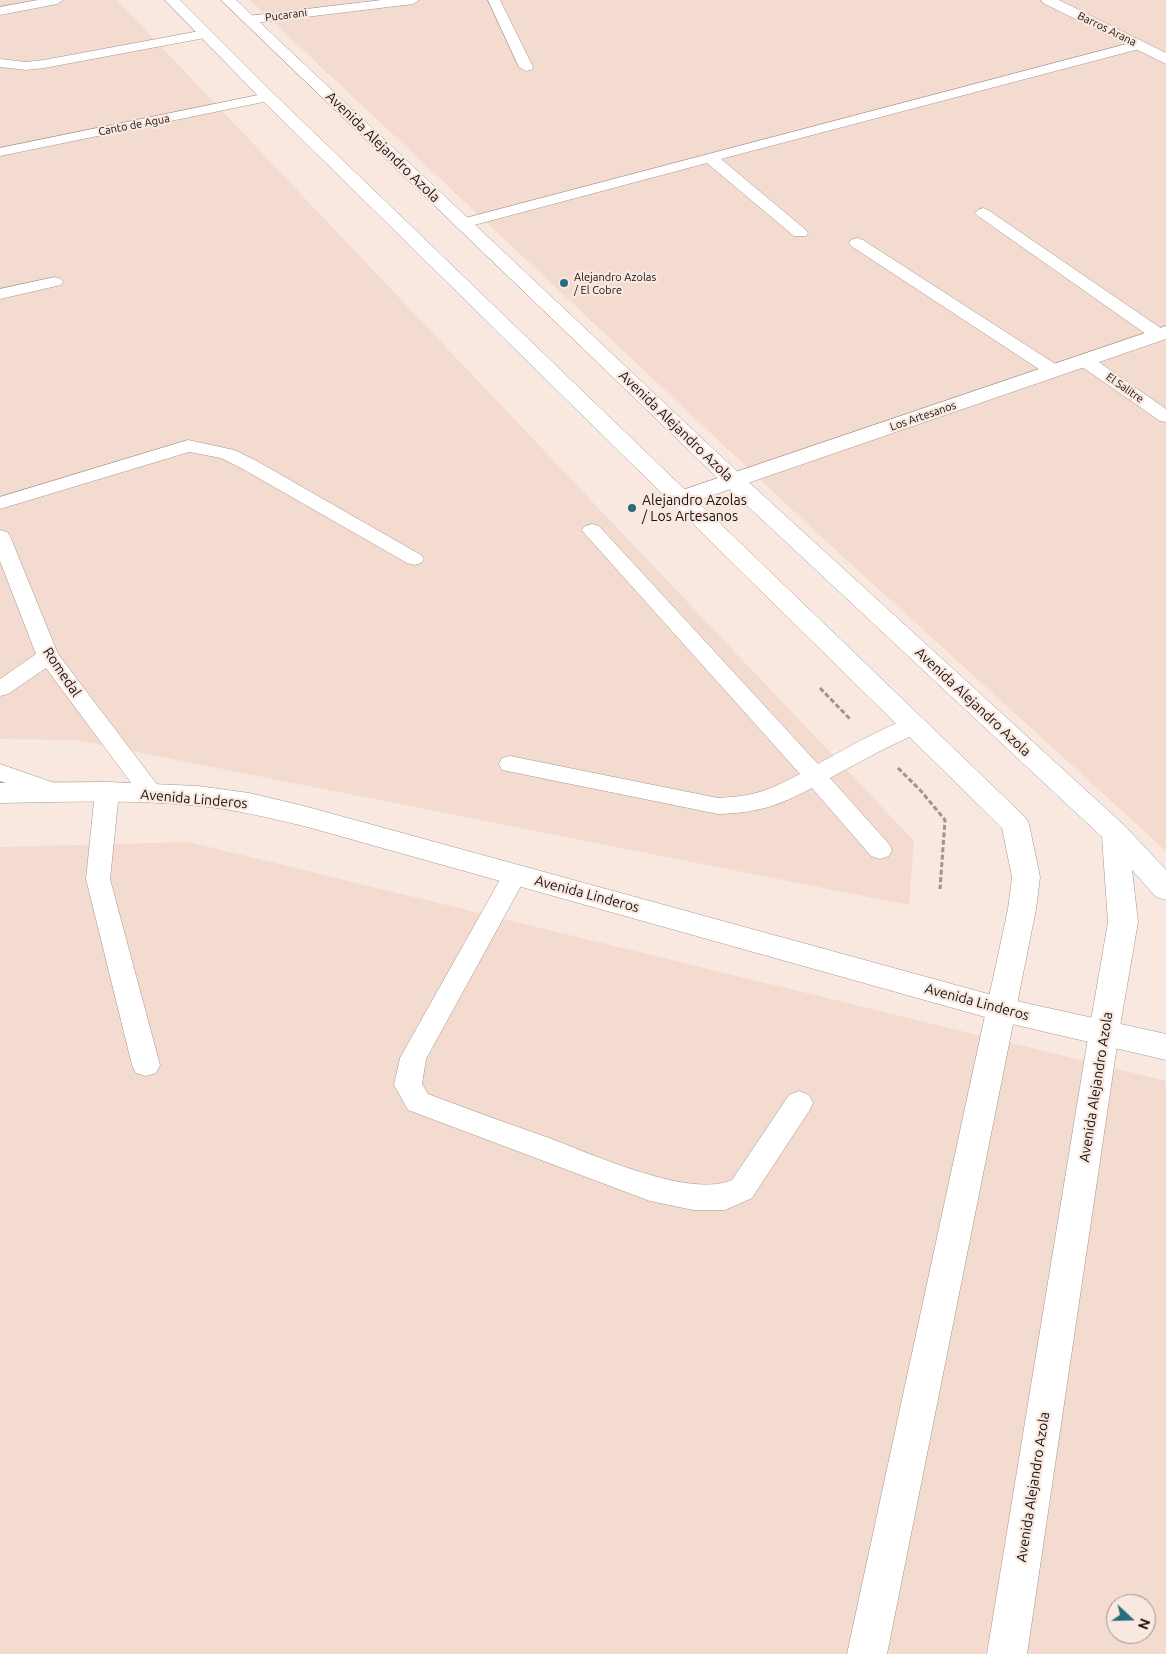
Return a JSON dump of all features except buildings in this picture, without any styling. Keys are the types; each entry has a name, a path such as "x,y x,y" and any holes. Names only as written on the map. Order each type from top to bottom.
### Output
{"main road":[{"path":"172,0 268,97 679,499 1015,824 1026,877 1022,910 1003,1010 868,1654"},
{"name":"Avenida Alejandro Azola","path":"228,0 734,481 1115,833 1123,922 1104,1032 1007,1654"},
{"name":"Barros Arana","path":"1048,0 1166,59"},
{"name":"Los Artesanos","path":"679,499 1163,334"},
{"name":"Avenida Linderos","path":"0,793 107,792 198,796 248,803 304,816 1003,1010 1166,1047"},
{"path":"1115,833 1166,889"}],"lane":[{"path":"0,11 56,0"},
{"name":"Pucarani","path":"248,20 413,0"},
{"path":"494,0 526,67"},
{"path":"0,63 26,66 44,64 205,34"},
{"path":"462,223 1138,45"},
{"name":"Canto de Agua","path":"0,152 268,97"},
{"path":"710,158 800,233"},
{"path":"983,213 1163,334"},
{"path":"857,243 1054,371"},
{"path":"0,294 55,282"},
{"name":"El Salitre","path":"1084,360 1166,417"},
{"path":"0,503 188,446 227,454 248,464 414,559"},
{"path":"592,530 880,850"},
{"name":"Romedal","path":"0,536 48,656 151,794"},
{"path":"0,689 48,656"},
{"path":"510,764 718,806 747,805 779,795 874,744 914,726"},
{"path":"0,772 58,793"},
{"path":"107,792 98,879 146,1065"},
{"path":"515,875 413,1058 408,1085 418,1102 650,1188 694,1197 724,1197 742,1189 799,1103"}],"shaded area":[{"path":"0,0 117,0 914,841 909,905 76,740 0,739"},
{"path":"250,0 1166,0 1166,851 817,533"},
{"path":"189,842 1166,1081 1166,1654 0,1654 0,847"}],"place":[{"name":"Alejandro Azolas / El Cobre","path":"564,283"},
{"name":"Alejandro Azolas / Los Artesanos","path":"632,508"}]}
